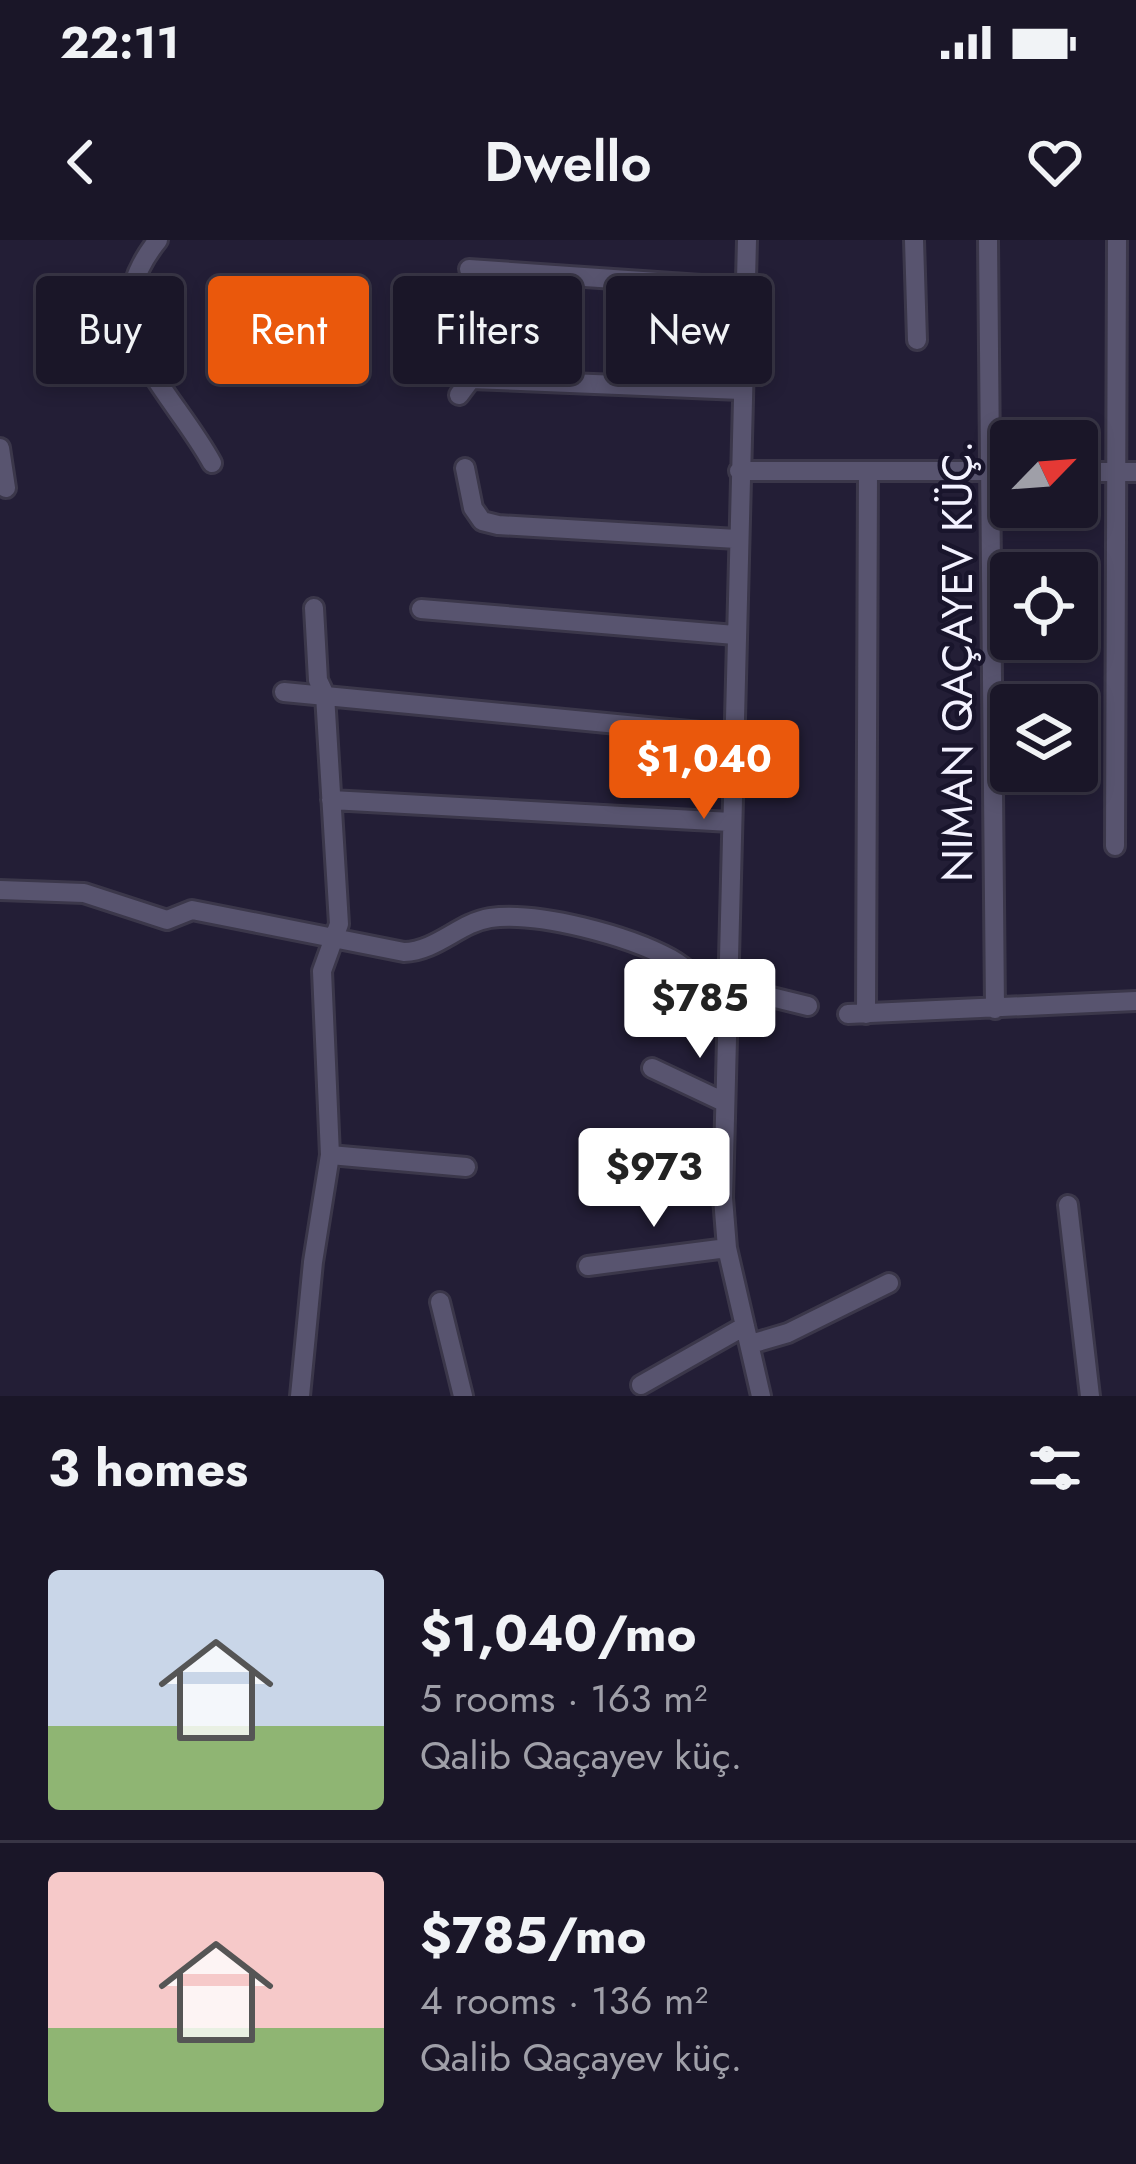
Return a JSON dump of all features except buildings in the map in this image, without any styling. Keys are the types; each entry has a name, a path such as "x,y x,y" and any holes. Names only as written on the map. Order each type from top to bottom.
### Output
{"street":[{"path":"158,240 141,261 129,300 129,330 137,353 187,417 212,463"},
{"path":"746,276 747,240"},
{"path":"914,240 917,340"},
{"name":"NIMAN QAÇAYEV KÜÇ.","path":"988,240 998,420"},
{"path":"1115,846 1126,472 1118,240"},
{"path":"470,269 606,278"},
{"path":"459,395 471,379 741,390"},
{"path":"741,384 723,1198 727,1248 761,1396"},
{"path":"0,448 6,488"},
{"path":"465,468 473,508 482,521 737,539"},
{"path":"739,471 990,471"},
{"path":"868,471 857,1014 1136,1001"},
{"name":"NIMAN QAÇAYEV KÜÇ.","path":"995,1010 1000,528"},
{"path":"300,1396 313,1262 330,1155 322,971 337,940 325,695 318,680 314,608"},
{"path":"421,609 735,635"},
{"path":"284,692 731,735"},
{"path":"331,800 731,822"},
{"path":"0,890 84,893 167,920 192,910 414,952 484,919 561,925 626,940 671,959 731,996 808,1006"},
{"path":"652,1068 724,1102"},
{"path":"330,1155 466,1167"},
{"path":"643,1167 723,1198"},
{"path":"1068,1205 1090,1396"},
{"path":"587,1266 727,1248"},
{"path":"640,1385 748,1335 788,1333 889,1283"},
{"path":"440,1302 463,1396"}]}
